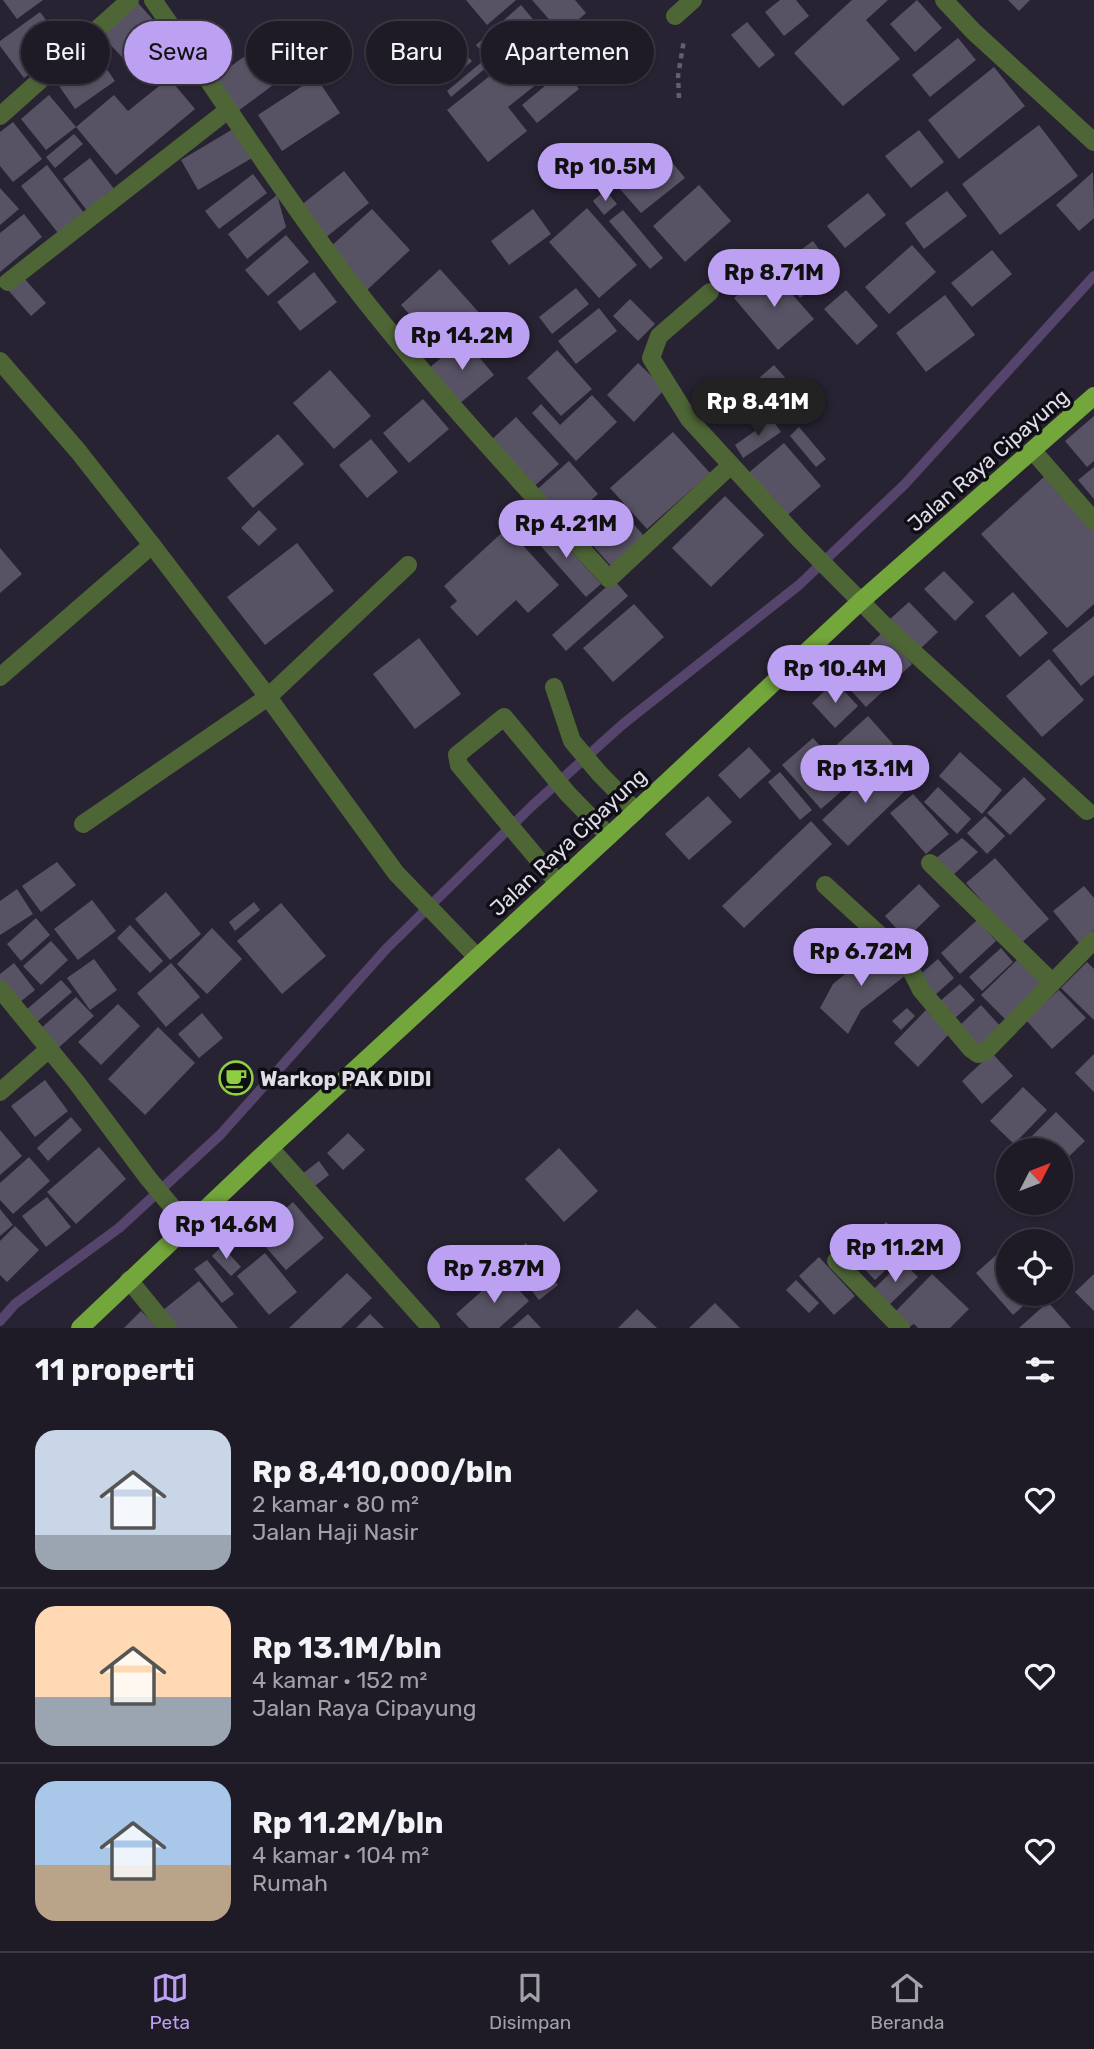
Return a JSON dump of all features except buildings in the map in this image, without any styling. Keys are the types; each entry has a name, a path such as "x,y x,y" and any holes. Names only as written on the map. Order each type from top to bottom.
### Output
{"main road":[{"name":"Jalan Raya Cipayung","path":"80,1328 183,1221 270,1147 861,601 1094,396"}],"street":[{"path":"0,116 130,0"},
{"path":"153,0 345,276 478,435 609,579 731,465"},
{"path":"675,16 693,0"},
{"path":"944,0 973,32 1094,142"},
{"path":"8,282 228,110"},
{"path":"710,292 659,336 651,358 689,419 798,538 886,628 1087,811"},
{"path":"0,361 78,451 152,545 268,697 396,873 477,957"},
{"path":"1033,451 1094,521"},
{"path":"0,677 152,545"},
{"path":"83,824 268,697 408,565"},
{"path":"554,687 572,741 636,811"},
{"path":"558,883 480,792 456,759 457,755 504,717 568,794 609,836"},
{"path":"930,863 1052,982"},
{"path":"825,885 896,950 910,968 921,990 978,1054 985,1052 1094,940"},
{"path":"0,989 77,1083 183,1221"},
{"path":"0,1091 48,1049"},
{"path":"270,1147 431,1328"},
{"path":"836,1261 901,1328"},
{"path":"129,1280 168,1328"}],"path":[{"path":"675,16 685,39 678,76 679,98"}],"waterway":[{"path":"0,1321 15,1304 119,1228 220,1135 387,948 533,805 623,724 799,585 905,484 1094,276"}],"place":[{"name":"Warkop PAK DIDI","path":"236,1078"}]}
